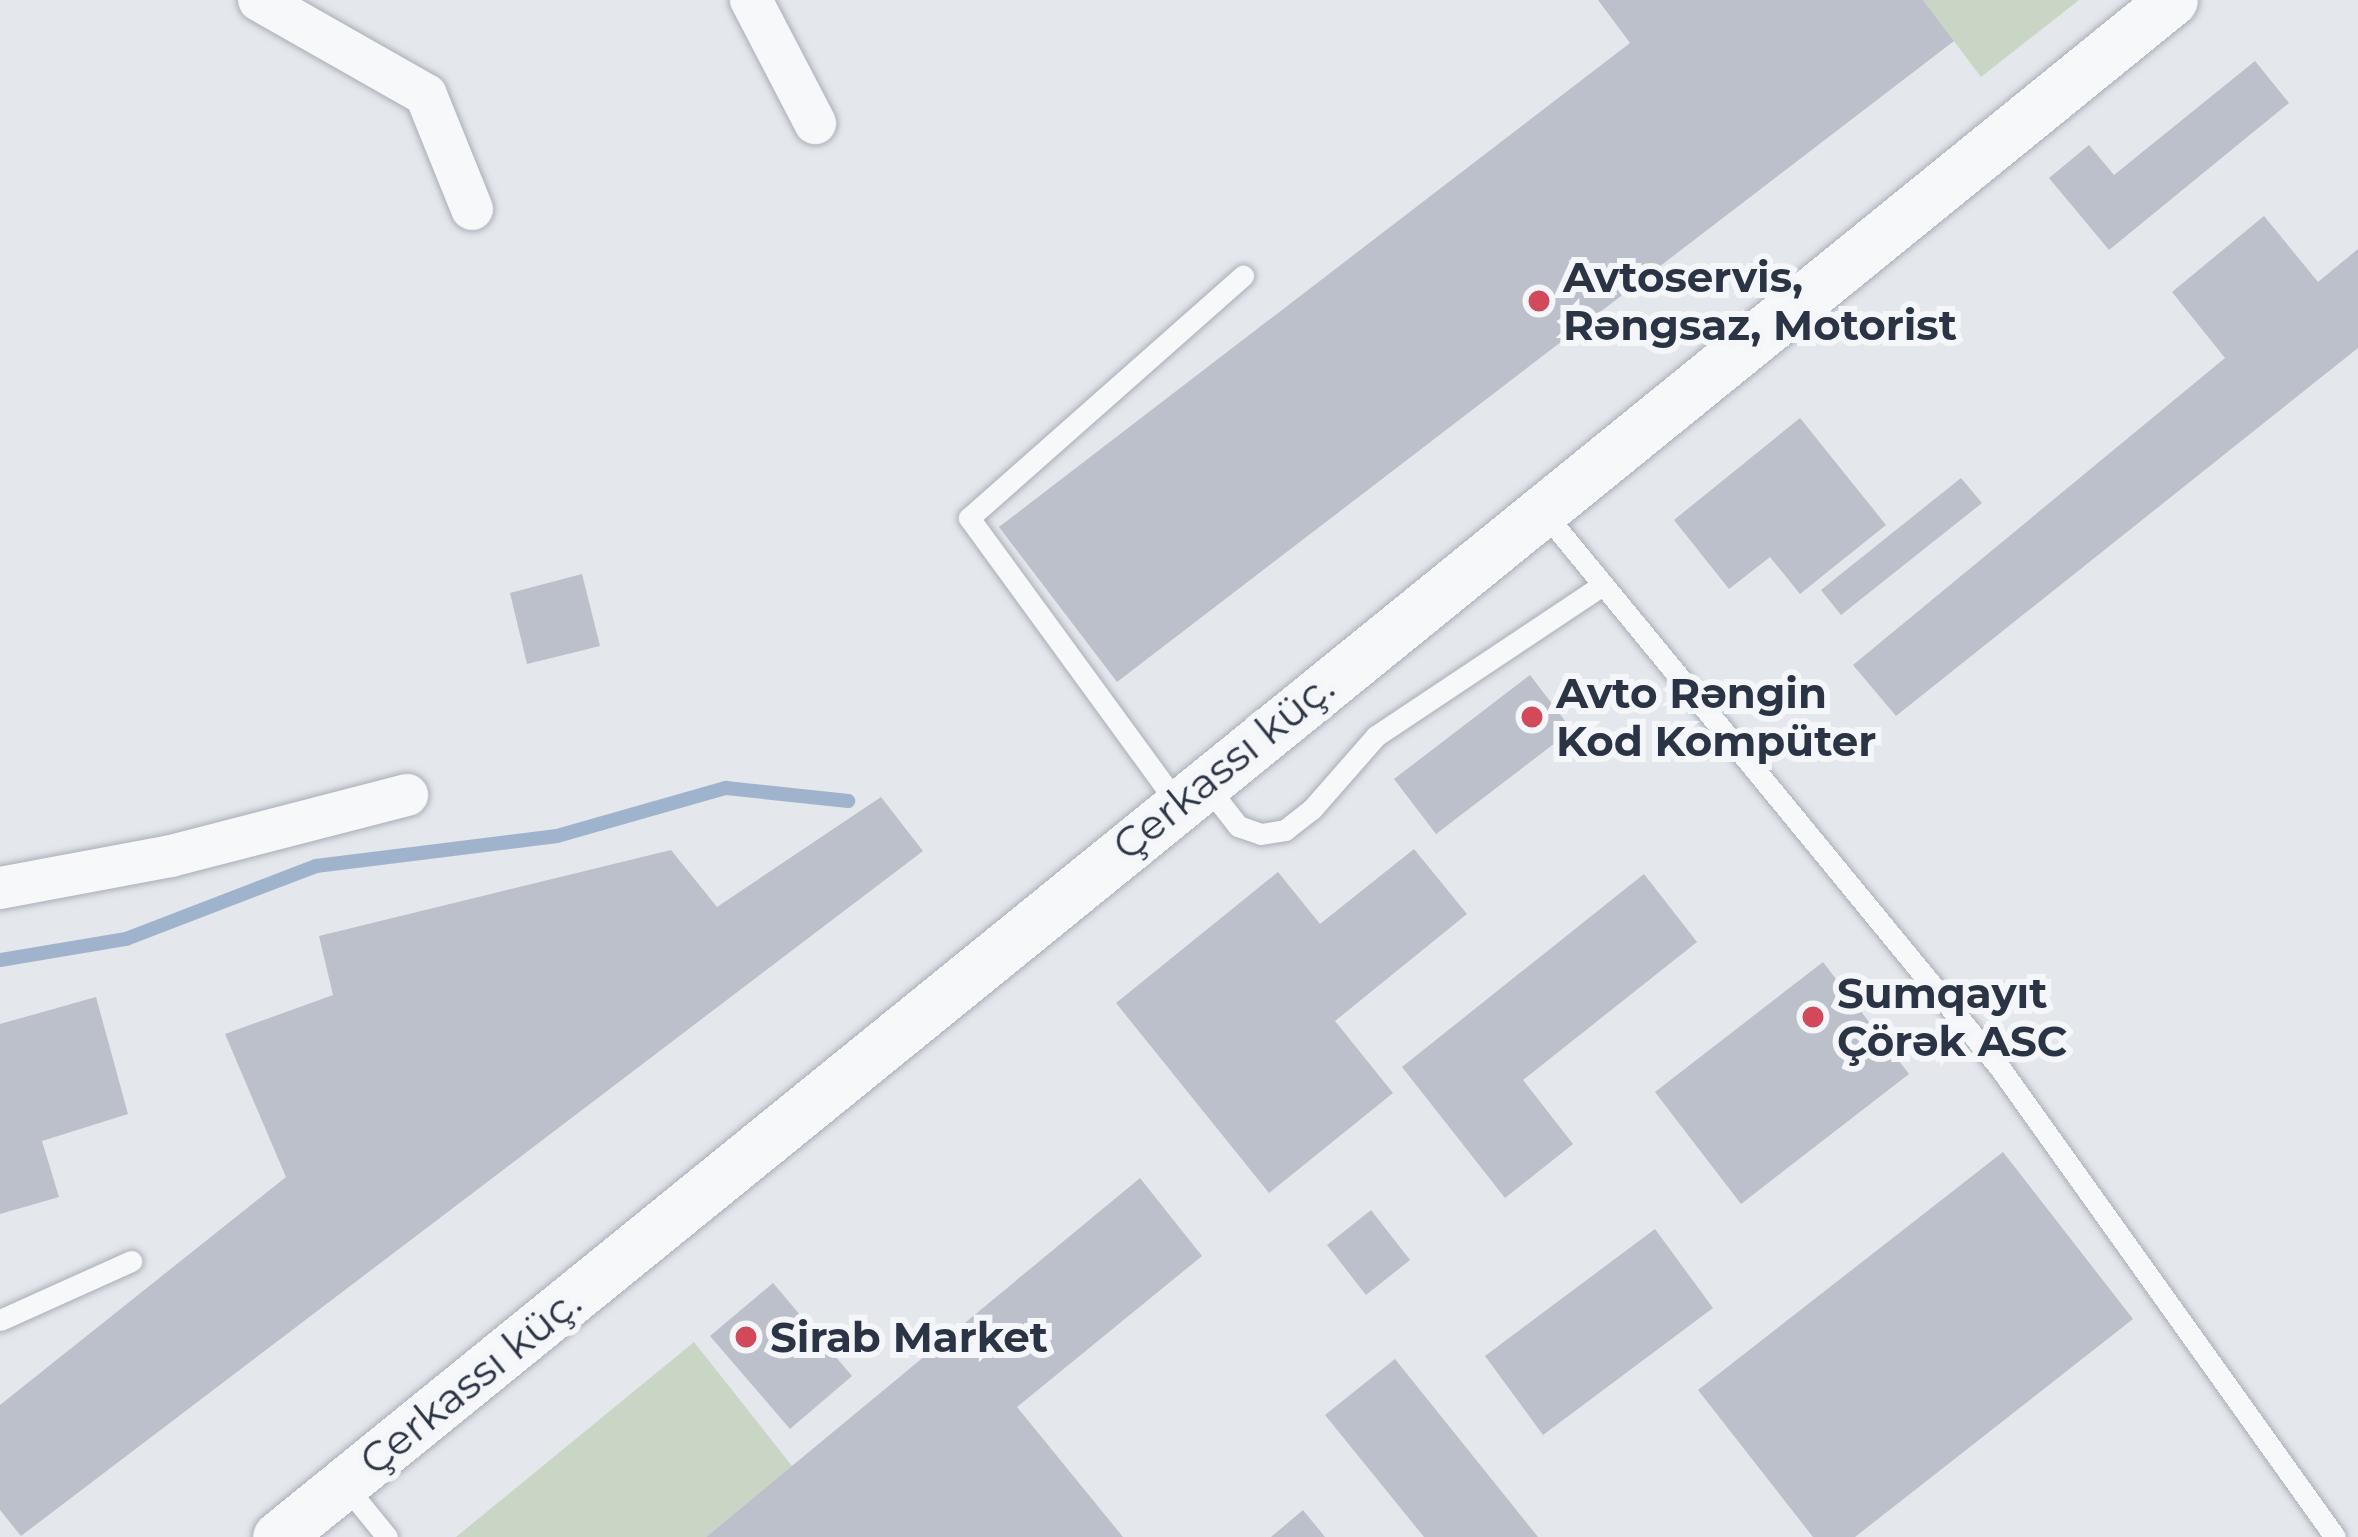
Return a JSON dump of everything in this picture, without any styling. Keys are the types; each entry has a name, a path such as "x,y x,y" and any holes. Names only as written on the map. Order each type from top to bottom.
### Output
{"street":[{"path":"259,0 426,95 472,209"},
{"path":"751,0 815,123"},
{"name":"Çerkassı küç.","path":"278,1537 1190,792 2172,0"},
{"path":"0,888 171,856 406,795"}],"lane":[{"path":"1243,276 969,518 1190,792 1238,826 1261,834 1285,830 1312,809 1376,736 1602,585"},
{"path":"1540,508 2000,1068 2335,1537"},
{"path":"0,1320 131,1261"},
{"path":"344,1484 387,1537"}],"green space":[{"path":"1923,0 2079,0 1981,77"},
{"path":"694,1342 792,1466 706,1537 456,1537"}],"building":[{"path":"1598,0 1923,0 1954,41 1117,682 999,527 1630,43"},
{"path":"2255,61 2289,103 2109,250 2049,178 2089,145 2114,175"},
{"path":"2264,216 2318,282 2358,249 2358,348 1896,716 1853,665 2225,358 2172,292"},
{"path":"1800,418 1886,525 1800,594 1770,557 1729,589 1674,520"},
{"path":"1961,478 1982,503 1841,615 1821,590"},
{"path":"582,574 600,646 527,664 510,593"},
{"path":"1530,675 1572,730 1436,834 1394,779"},
{"path":"881,797 923,851 21,1536 0,1510 0,1405 286,1177 225,1034 333,995 319,936 671,850 717,907"},
{"path":"1414,849 1467,914 1335,1021 1393,1093 1269,1193 1116,1003 1278,872 1320,924"},
{"path":"1644,874 1697,942 1523,1080 1573,1144 1505,1198 1402,1067"},
{"path":"1823,962 1909,1074 1741,1204 1655,1092"},
{"path":"96,997 128,1114 42,1141 59,1197 0,1214 0,1024"},
{"path":"2003,1152 2133,1319 1855,1537 1813,1537 1698,1390"},
{"path":"1140,1178 1202,1256 1017,1407 1123,1537 706,1537"},
{"path":"1371,1210 1410,1260 1366,1295 1327,1245"},
{"path":"1655,1229 1713,1308 1543,1435 1485,1356"},
{"path":"773,1283 852,1376 790,1429 710,1336"},
{"path":"1395,1359 1538,1537 1424,1537 1325,1415"},
{"path":"1303,1510 1325,1537 1271,1537"}],"waterway":[{"path":"0,960 126,939 316,866 557,836 726,788 848,801"}],"place":[{"name":"Avtoservis, Rəngsaz, Motorist","path":"1539,301"},
{"name":"Avto Rəngin Kod Kompüter","path":"1532,717"},
{"name":"Sumqayıt Çörək ASC","path":"1813,1017"},
{"name":"Sirab Market","path":"746,1337"}]}
